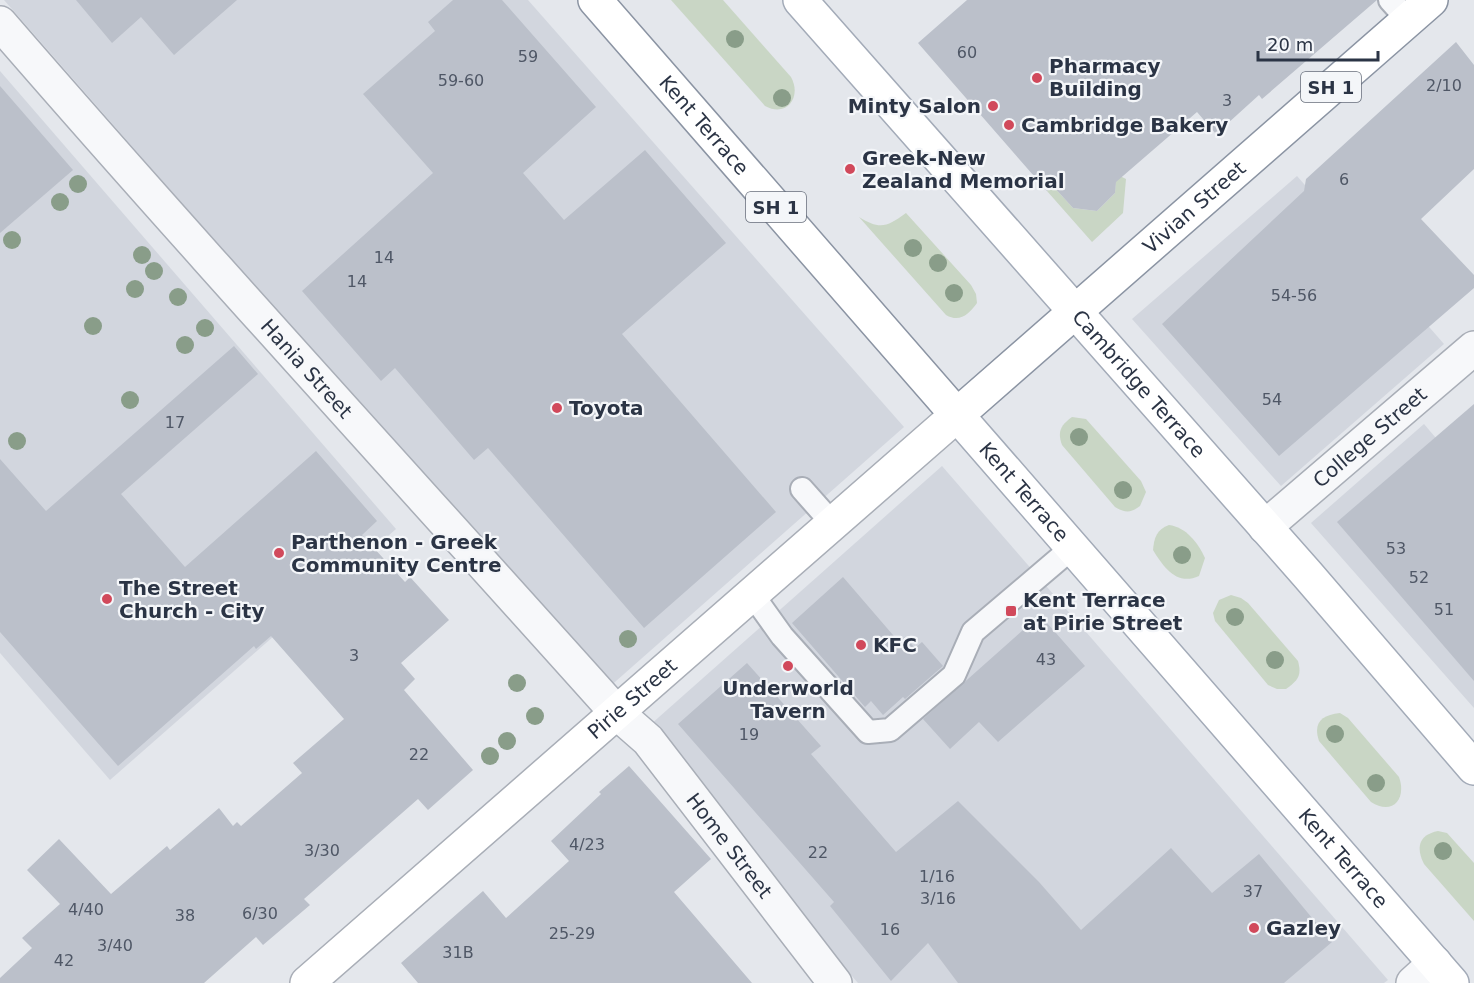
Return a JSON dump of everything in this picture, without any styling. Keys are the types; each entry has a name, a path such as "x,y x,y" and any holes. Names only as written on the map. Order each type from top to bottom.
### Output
{"main road":[{"name":"Kent Terrace","path":"595,0 1073,548 1434,976"},
{"name":"Cambridge Terrace","path":"800,0 1265,527 1474,768"},
{"name":"Vivian Street","path":"957,415 1075,312 1409,7"},
{"name":"Pirie Street","path":"307,983 957,415"}],"street":[{"name":"Hania Street","path":"0,23 174,222 616,712"},
{"name":"College Street","path":"1265,527 1474,348"},
{"name":"Home Street","path":"616,712 648,740 835,983"}],"lane":[{"path":"802,489 833,524"},
{"path":"752,594 782,636 868,732 890,730 954,675 973,632 1073,548"}],"shaded area":[{"path":"4,0 528,0 904,427 607,689"},
{"path":"0,71 396,529 110,780 0,653"},
{"path":"1297,176 1444,344 1281,486 1132,319"},
{"path":"1424,424 1474,483 1474,708 1311,523"},
{"path":"942,466 1388,980 1384,983 858,983 641,733"}],"green space":[{"path":"671,0 723,0 791,77 795,92 790,104 780,109 765,106"},
{"path":"1116,174 1126,179 1123,213 1092,242 1047,191 1052,185 1073,208 1097,211 1115,193"},
{"path":"906,213 971,285 976,294 977,303 964,316 956,318 946,315 859,217 873,224 883,225"},
{"path":"1072,417 1086,419 1141,481 1146,492 1140,506 1128,511 1115,507 1062,445 1061,429"},
{"path":"1169,525 1186,532 1202,552 1205,558 1199,576 1184,579 1172,574 1153,550 1157,534"},
{"path":"1231,595 1248,603 1298,661 1300,670 1298,677 1286,689 1277,689 1268,685 1215,621 1213,613 1219,600"},
{"path":"1340,713 1348,718 1399,777 1401,792 1396,803 1391,806 1379,806 1371,802 1319,741 1317,729 1320,721"},
{"path":"1438,831 1447,833 1474,863 1474,921 1421,858 1420,848 1423,839"}],"building":[{"path":"76,0 237,0 174,55 141,17 112,43"},
{"name":"Toyota","path":"453,0 502,0 596,107 523,173 564,220 645,150 726,243 622,334 776,512 644,628 488,448 474,460 395,368 381,381 302,291 433,173 363,94 435,31 428,22"},
{"path":"967,0 1377,0 1262,99 1259,95 1216,134 1197,112 1116,182 1115,193 1097,211 1073,208 1052,185 1047,191 918,43"},
{"path":"1456,42 1474,65 1474,169 1421,219 1474,275 1474,288 1279,456 1162,324 1304,191 1306,179"},
{"path":"0,86 73,170 0,233"},
{"path":"234,346 258,374 121,494 185,567 316,451 377,521 362,535 405,582 410,577 449,620 401,663 415,679 404,690 473,770 428,810 418,799 304,899 310,905 263,945 256,937 204,983 0,983 0,978 32,948 22,938 60,904 27,870 59,839 111,894 167,846 170,850 219,808 233,826 237,822 241,826 302,773 293,763 344,719 271,636 256,649 254,646 118,766 0,632 0,459 46,511"},
{"path":"1474,404 1474,681 1337,522"},
{"name":"KFC","path":"843,577 899,642 905,637 915,648 922,642 943,666 883,715 871,701 865,707 792,623"},
{"path":"1040,615 1085,666 998,742 979,722 950,749 923,719"},
{"path":"747,663 821,746 811,754 896,852 958,801 1039,882 1081,930 1171,848 1212,893 1259,854 1332,942 1284,983 958,983 928,943 891,981 830,906 834,902 678,724"},
{"path":"629,766 711,859 674,892 752,983 418,983 401,963 483,891 506,918 569,861 551,841 601,794 599,792"}],"place":[{"name":"Pharmacy Building","path":"1037,78"},
{"name":"Minty Salon","path":"993,106"},
{"name":"Cambridge Bakery","path":"1009,125"},
{"name":"Greek-New Zealand Memorial","path":"850,169"},
{"name":"Toyota","path":"557,408"},
{"name":"Parthenon - Greek Community Centre","path":"279,553"},
{"name":"The Street Church - City","path":"107,599"},
{"name":"Kent Terrace at Pirie Street","path":"1011,611"},
{"name":"KFC","path":"861,645"},
{"name":"Underworld Tavern","path":"788,666"},
{"name":"Gazley","path":"1254,928"}]}
